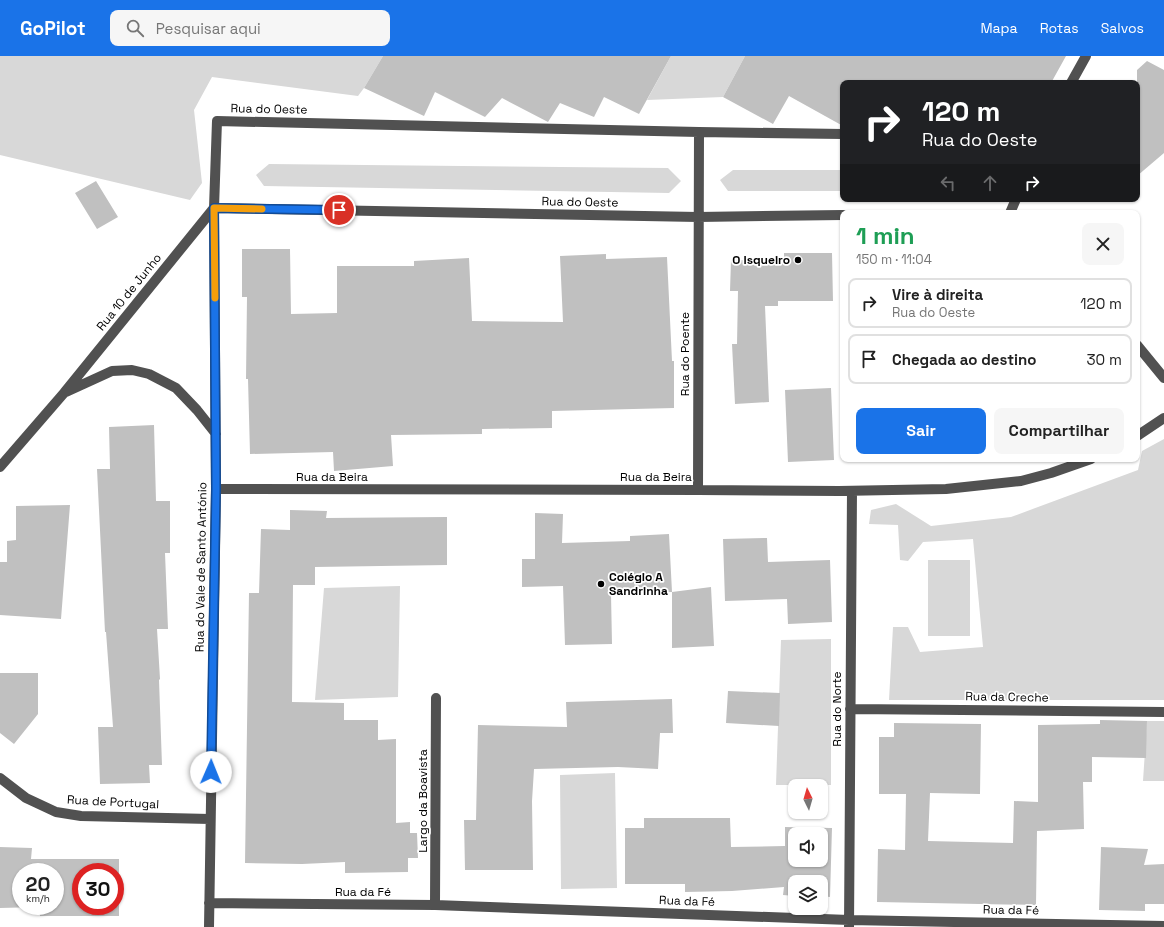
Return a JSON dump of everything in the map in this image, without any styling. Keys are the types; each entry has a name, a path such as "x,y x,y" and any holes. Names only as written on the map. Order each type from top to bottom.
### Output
{"street":[{"path":"1073,80 1086,56"},
{"name":"Rua do Oeste","path":"840,134 217,121 214,208 698,217 840,216"},
{"path":"698,132 698,217"},
{"name":"Rua 10 de Junho","path":"0,467 64,393 214,208"},
{"name":"Rua do Vale de Santo António","path":"209,927 216,489 214,208"},
{"name":"Rua do Poente","path":"698,217 698,490"},
{"path":"1140,349 1164,378"},
{"name":"Rua 10 de Junho","path":"64,393 112,371 132,370 149,374 176,388 197,410 216,434"},
{"path":"1140,434 1164,418"},
{"name":"Rua da Beira","path":"216,489 852,491 946,489 1021,481 1051,473 1082,462"},
{"name":"Rua do Norte","path":"849,923 852,491"},
{"name":"Largo da Boavista","path":"435,905 436,698"},
{"name":"Rua da Creche","path":"850,709 1164,712"},
{"name":"Rua de Portugal","path":"0,778 26,798 56,812 81,816 210,819"},
{"name":"Rua da Fé","path":"209,903 435,905 849,923 1161,926"}],"shaded area":[{"path":"0,56 383,56 358,96 212,77 194,110 202,183 190,200 0,155"},
{"path":"671,56 745,56 723,97 647,100"},
{"path":"269,164 668,168 681,181 669,193 264,186 256,175"},
{"path":"733,170 840,170 840,191 728,191 720,180"},
{"path":"1164,439 1164,700 889,700 893,627 908,627 920,652 983,647 973,539 923,542 908,561 900,560 898,525 869,524 871,510 896,504 931,526 1011,517 1138,470 1142,451"},
{"path":"928,560 970,560 970,636 928,636"},
{"path":"400,586 398,697 315,700 324,588"},
{"path":"831,639 831,785 828,785 828,779 788,779 788,785 776,785 781,640"},
{"path":"1147,721 1164,721 1164,781 1143,781"},
{"path":"615,773 617,888 561,889 560,775"}],"building":[{"path":"383,56 671,56 639,114 604,97 594,117 560,103 548,122 502,98 485,117 435,92 424,116 364,88"},
{"path":"745,56 1066,56 1053,80 840,80 840,124 789,96 773,124 723,97"},
{"path":"1147,61 1164,70 1164,153 1140,173 1140,80 1137,80 1137,70"},
{"path":"96,181 118,217 97,229 75,193"},
{"path":"242,249 290,249 291,314 337,313 337,266 414,266 414,261 469,258 472,321 563,322 560,256 606,254 606,259 667,257 672,361 674,361 674,408 552,411 552,428 482,429 482,434 391,435 393,466 334,471 333,452 250,454 248,379 246,379 247,297 242,297"},
{"path":"784,253 832,253 833,301 778,301 778,306 765,306 769,402 735,404 732,344 737,344 738,291 730,291 731,260 784,261"},
{"path":"831,388 834,460 788,462 785,390"},
{"path":"154,425 156,501 170,501 170,553 165,553 168,629 157,629 162,765 149,765 150,783 100,784 98,727 113,727 105,632 97,469 110,469 109,427"},
{"path":"70,505 61,619 0,615 0,562 7,562 7,541 16,540 16,506"},
{"path":"290,510 327,511 326,518 447,517 447,565 315,567 315,585 293,585 292,702 344,703 344,720 378,720 378,740 396,739 396,823 410,822 410,833 417,833 418,858 408,858 408,872 345,873 345,862 302,864 245,863 249,593 259,593 261,529 290,530"},
{"path":"535,513 563,514 562,543 630,541 630,536 669,534 672,592 611,594 612,644 565,645 563,586 522,587 522,559 535,559"},
{"path":"767,538 768,562 830,560 832,622 788,624 787,599 725,601 723,539"},
{"path":"711,587 714,646 672,648 672,592"},
{"path":"0,673 38,673 38,714 14,744 0,733"},
{"path":"728,691 780,693 779,726 726,723"},
{"path":"672,699 673,733 660,733 658,769 618,767 534,769 532,801 533,870 465,870 464,820 476,820 478,725 567,727 566,702"},
{"path":"1100,720 1147,721 1146,758 1092,757 1092,782 1083,782 1084,829 1037,831 1036,905 877,902 878,849 905,850 906,794 879,794 879,737 894,737 894,723 981,724 980,794 930,793 928,841 1013,843 1014,801 1038,802 1038,725 1100,724"},
{"path":"644,818 730,818 731,847 785,846 785,827 788,827 788,867 828,867 828,828 832,828 830,897 828,897 828,875 788,875 788,895 783,895 784,887 732,891 685,892 685,884 625,884 625,828 644,828"},
{"path":"0,847 32,848 31,859 119,859 119,863 72,863 72,915 119,916 40,916 64,915 64,863 12,863 12,908 0,908"},
{"path":"1101,847 1148,849 1144,865 1164,864 1164,904 1145,904 1145,911 1099,910"}],"slow traffic":[{"path":"215,298 214,208 262,209"}],"place":[{"name":"O Isqueiro","path":"798,260"},
{"name":"Colégio A Sandrinha","path":"601,584"}],"route":[{"path":"211,772 216,489 214,208 339,210"}]}
